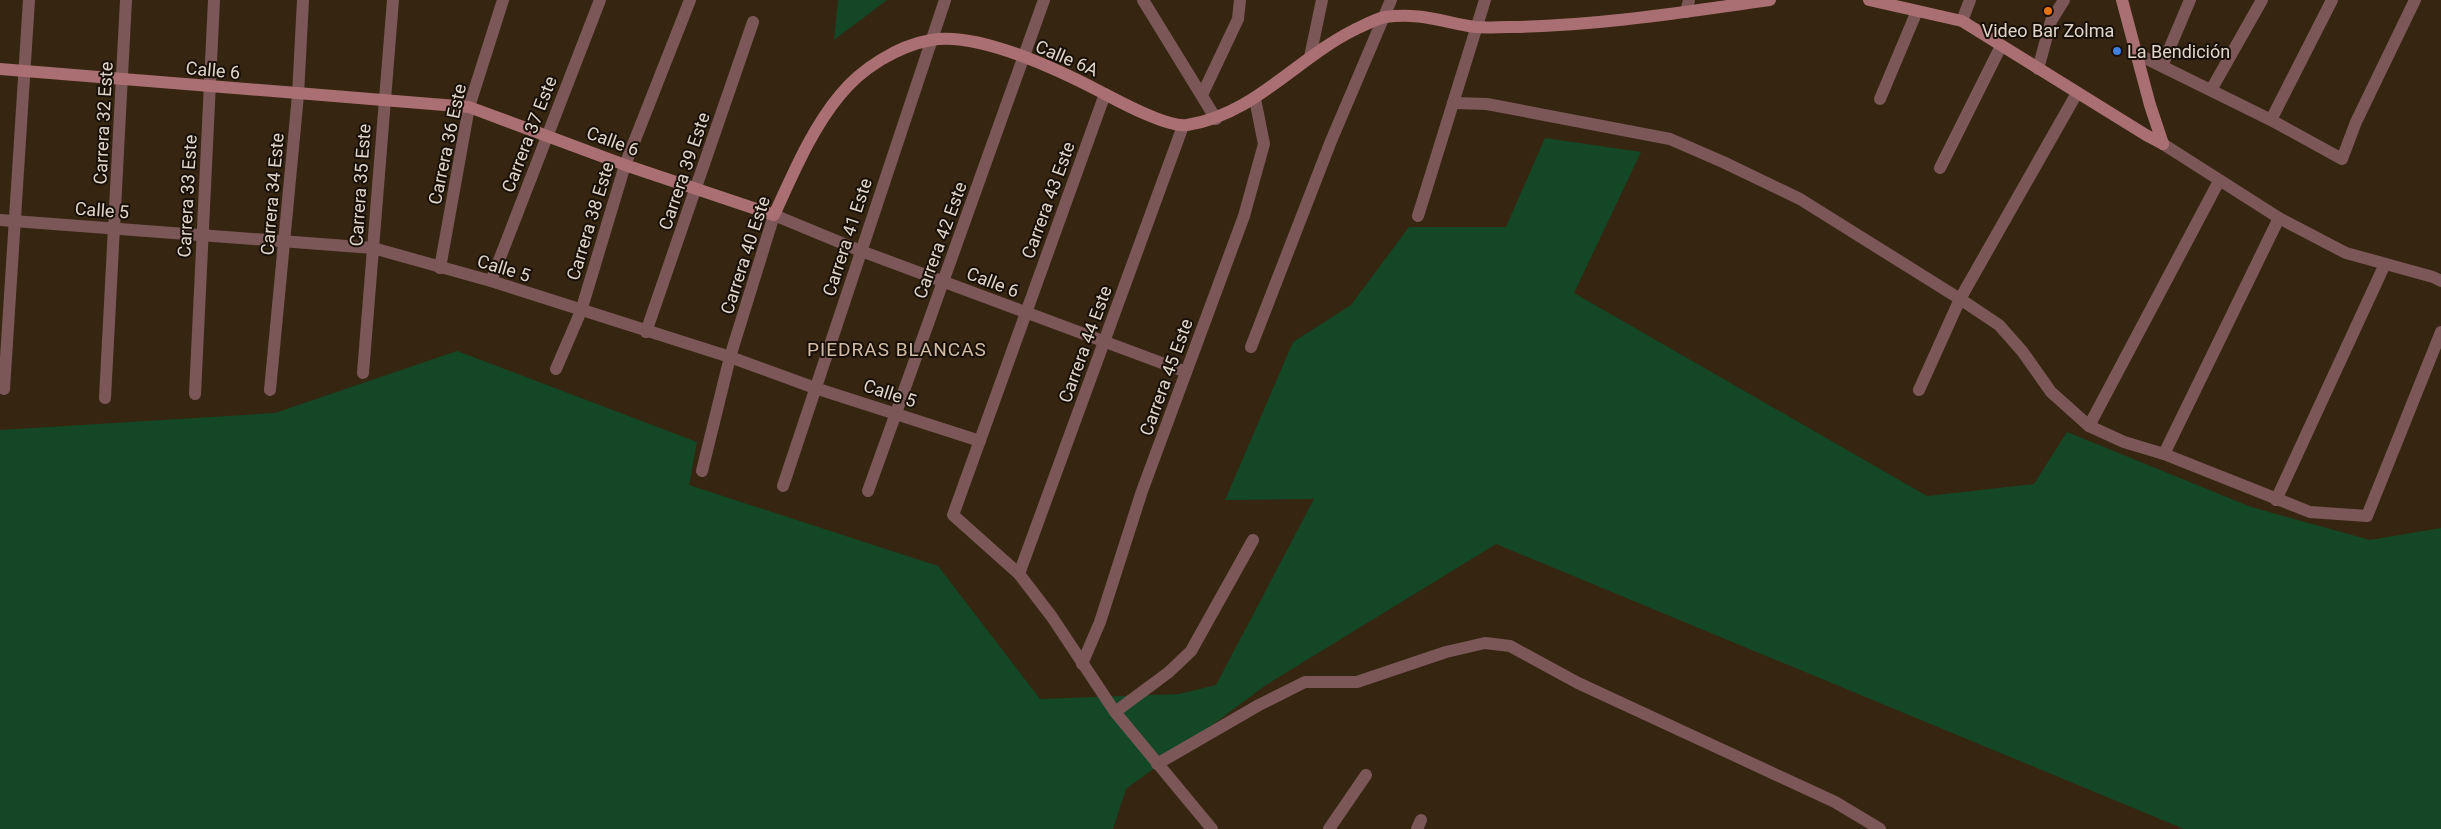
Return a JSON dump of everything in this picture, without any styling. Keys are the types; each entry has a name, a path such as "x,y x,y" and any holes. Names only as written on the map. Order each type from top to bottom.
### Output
{"street":[{"path":"4,389 29,0"},
{"name":"Carrera 32 Este","path":"105,398 124,80 126,0"},
{"name":"Carrera 33 Este","path":"195,394 214,0"},
{"name":"Carrera 34 Este","path":"270,390 286,241 298,95 303,0"},
{"name":"Carrera 35 Este","path":"363,373 393,0"},
{"name":"Carrera 36 Este","path":"440,268 469,108 503,0"},
{"name":"Carrera 37 Este","path":"490,281 600,0"},
{"name":"Carrera 38 Este","path":"556,368 581,311 625,165 690,0"},
{"name":"Carrera 41 Este","path":"783,486 945,0"},
{"name":"Carrera 42 Este","path":"868,491 1044,0"},
{"path":"1143,0 1216,118"},
{"path":"1202,95 1238,19 1240,0"},
{"path":"1310,58 1322,0"},
{"path":"1251,347 1331,141 1391,0"},
{"path":"1418,216 1485,0"},
{"path":"1183,126 1216,118 1255,99 1340,37 1383,18 1425,16 1477,27 1566,25 1688,6 1770,0"},
{"path":"1869,0 1962,21 2078,94 2164,144 2279,218 2346,253 2433,276 2441,281"},
{"path":"1962,21 1970,0"},
{"path":"2038,69 2051,21 2064,0"},
{"path":"2122,0 2135,53 2164,144"},
{"path":"2162,66 2190,0"},
{"path":"2211,90 2262,0"},
{"path":"2271,120 2332,0"},
{"path":"2135,53 2271,120 2342,159 2356,122 2415,0"},
{"path":"1880,99 1917,11"},
{"name":"Carrera 39 Este","path":"646,332 753,22"},
{"name":"Calle 6A","path":"932,39 961,40 984,44 1056,70 1158,118 1183,126"},
{"name":"Carrera 40 Este","path":"702,471 730,357 774,215 803,153 840,96 865,70 905,48 932,39"},
{"path":"1940,168 2001,46"},
{"name":"Calle 6","path":"0,69 469,108 625,165 774,215 861,251 1186,372"},
{"name":"Carrera 43 Este","path":"1019,574 953,515 1104,94"},
{"path":"1919,390 1960,299 2078,94"},
{"name":"Carrera 45 Este","path":"1082,664 1100,622 1142,491 1244,216 1264,144 1255,99"},
{"path":"1453,103 1487,104 1670,139 1724,162 1800,200 1960,299 1998,325 2022,350 2051,392 2089,426 2124,442 2164,454 2310,512 2367,516 2441,332"},
{"name":"Carrera 44 Este","path":"1019,574 1183,126"},
{"path":"2089,426 2219,181"},
{"path":"2164,454 2279,218"},
{"name":"Calle 5","path":"0,220 374,248 490,281 646,332 730,357 815,388 980,441"},
{"path":"2276,500 2385,264"},
{"path":"1115,712 1169,672 1191,651 1253,540"},
{"path":"1019,574 1052,617 1115,712 1212,829"},
{"path":"1157,764 1259,704 1305,682 1357,682 1446,652 1485,643 1510,646 1578,683 1835,802 1880,829"},
{"path":"1329,829 1366,775"}],"green space":[{"path":"838,0 887,0 834,40"},
{"path":"1545,138 1641,152 1574,293 1927,496 2034,484 2067,432 2251,507 2370,540 2441,528 2441,829 2184,829 1496,544 1266,685 1126,789 1113,829 0,829 0,430 275,413 457,351 697,442 689,485 938,566 1040,699 1179,694 1216,685 1314,499 1225,500 1293,342 1351,305 1409,227 1506,227"}],"place":[{"name":"Video Bar Zolma","path":"2048,11"},
{"name":"La Bendición","path":"2117,51"}],"district":[{"name":"PIEDRAS BLANCAS","path":"897,349"}]}
